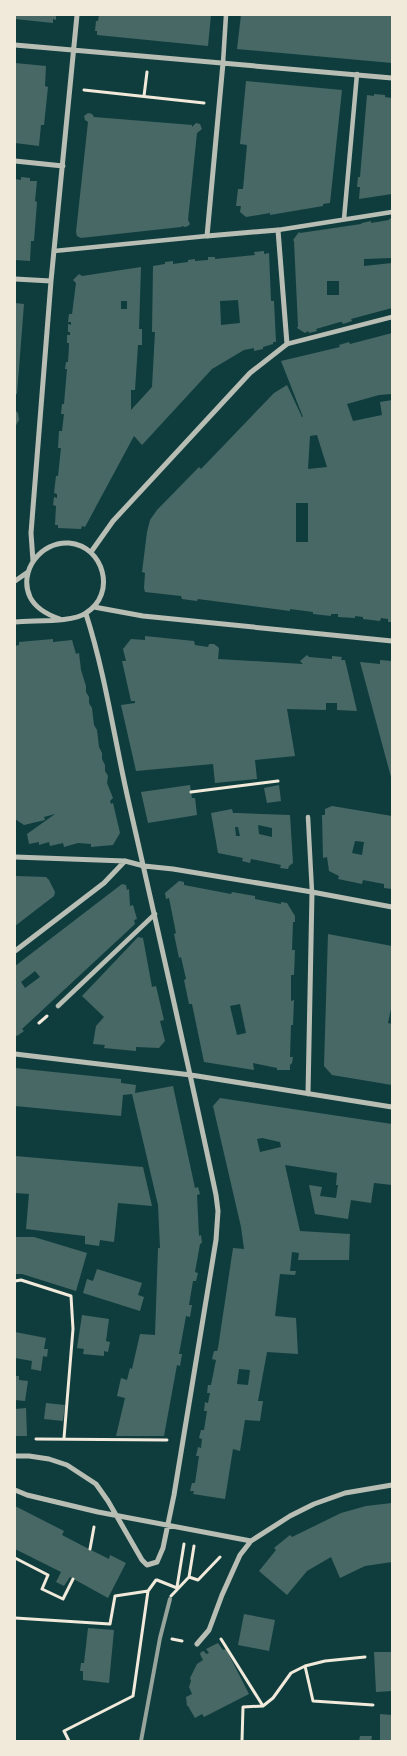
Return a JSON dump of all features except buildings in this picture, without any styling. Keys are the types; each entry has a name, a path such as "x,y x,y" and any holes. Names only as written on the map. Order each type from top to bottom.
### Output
{"street":[{"path":"32,561 31,533 51,281 78,15"},
{"path":"208,236 226,15"},
{"path":"15,45 392,78"},
{"path":"344,219 357,74"},
{"path":"15,161 63,166"},
{"path":"54,251 278,230 392,212"},
{"path":"278,230 287,344"},
{"path":"15,278 51,281"},
{"path":"91,552 113,521 250,373 287,344 392,317"},
{"path":"15,622 60,619 74,618 86,614 94,607 100,598 104,581 103,572 99,562 91,552 77,544 59,543 45,548 32,561 28,572 27,583 30,597 40,610 49,616 60,619"},
{"path":"15,581 28,572"},
{"path":"94,607 143,616 392,641"},
{"path":"15,1456 49,1459 67,1465 96,1484 142,1560 147,1565 157,1562 163,1548 174,1495 216,1240 218,1211 216,1195 155,914 86,614"},
{"path":"308,817 312,892 308,1094"},
{"path":"15,857 125,861 144,866 312,892 392,908"},
{"path":"15,951 104,883 125,861"},
{"path":"58,1006 155,914"},
{"path":"15,1054 191,1075 392,1107"},
{"path":"197,1644 209,1630 240,1555 252,1541 290,1516 314,1504 345,1493 392,1484"},
{"path":"15,1490 27,1495 98,1512 252,1541"}],"path":[{"path":"144,96 147,57"},
{"path":"70,89 219,104"},
{"path":"191,792 278,781"},
{"path":"15,1282 21,1280 71,1296 73,1314 72,1364 64,1438"},
{"path":"35,1439 173,1440"},
{"path":"90,1549 98,1512"},
{"path":"177,1588 185,1541"},
{"path":"171,1596 189,1577 198,1580 225,1551"},
{"path":"15,1558 48,1575 42,1588 63,1599 73,1579"},
{"path":"156,1579 177,1588"},
{"path":"15,1618 110,1624 115,1596 148,1591 133,1696 64,1731 70,1741"},
{"path":"222,1639 263,1706"},
{"path":"242,1741 243,1708 263,1706 273,1698 291,1673 305,1666 325,1660 365,1657"},
{"path":"305,1666 313,1701 373,1705"}],"railway":[{"path":"141,1741 160,1638 170,1599"}]}
